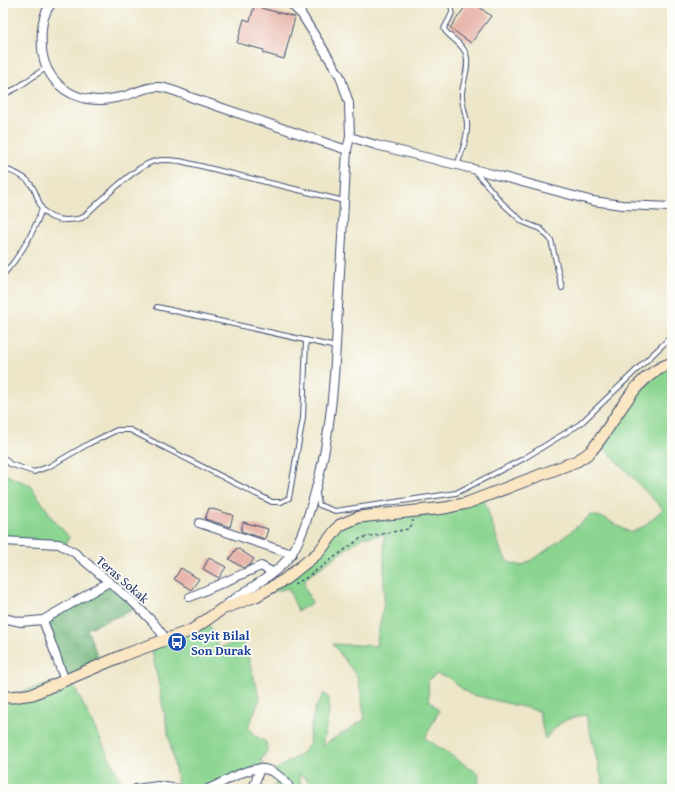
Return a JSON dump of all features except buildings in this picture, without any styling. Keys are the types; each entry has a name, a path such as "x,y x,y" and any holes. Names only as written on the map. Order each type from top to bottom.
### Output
{"street":[{"path":"52,3 43,20 41,34 43,54 47,67 53,80 60,87 79,96 100,100 122,97 143,88 158,87 173,90 200,101 346,150"},
{"path":"3,697 33,694 124,655 192,630 272,572 292,554 302,536 316,489 329,432 336,348 346,150 350,137 348,103 340,76 302,14 290,3"},
{"path":"350,137 376,146 473,169 593,201 622,205 672,208"},
{"path":"222,609 256,596 284,580 318,553 340,525 359,517 445,508 467,502 577,461 590,452 608,428 622,404 636,387 649,375 663,366 672,363"},
{"path":"199,523 292,554"},
{"name":"Teras Sokak","path":"3,540 59,544 75,553 133,602 153,622 166,639"},
{"path":"190,597 262,566 272,572"},
{"path":"3,620 21,622 43,620 109,582"},
{"path":"43,620 65,681"},
{"path":"208,789 253,768 265,768 274,771 289,786 290,789"},
{"path":"253,789 260,768"},
{"path":"136,789 158,786 179,789"}],"lane":[{"path":"302,14 305,3"},
{"path":"448,3 452,5 453,11 444,29 447,34 462,45 466,55 467,67 462,95 467,124 466,140 457,165"},
{"path":"3,95 17,88 47,67"},
{"path":"3,168 21,175 27,180 36,190 42,209 47,215 60,220 71,221 82,218 141,167 154,161 165,160 180,161 344,201"},
{"path":"473,169 502,203 523,222 541,229 551,240 562,288"},
{"path":"3,275 23,250 35,228 42,209"},
{"path":"158,307 336,348"},
{"path":"316,489 319,505 335,511 456,493 523,459 580,424 672,336"},
{"path":"3,457 10,464 34,472 50,466 90,443 117,430 130,430 266,500 281,502 289,498 303,418 306,340"}],"path":[{"path":"294,584 306,578 361,538 408,529 412,525 416,511"}],"green space":[{"path":"672,363 672,789 604,789 586,715 562,722 545,739 539,711 469,694 447,677 436,674 428,681 429,699 439,711 425,738 479,774 478,789 318,789 299,773 301,789 272,789 281,777 274,771 301,754 309,745 310,731 315,709 324,693 329,698 329,713 322,746 365,719 358,678 333,644 376,646 384,602 384,534 361,538 306,578 304,585 312,603 298,611 288,588 256,596 284,580 340,525 483,496 501,551 508,562 521,566 549,549 591,515 604,518 631,533 644,526 663,509 598,442 622,404"},
{"path":"3,471 6,475 30,485 54,520 69,537 65,548 3,540"},
{"path":"109,582 138,608 87,629 101,665 65,681 43,620"},
{"path":"207,619 219,648 243,640 260,699 248,727 255,736 266,742 267,751 261,760 265,768 208,789 179,789 151,645"},
{"path":"70,678 125,789 3,789 3,697"}],"place":[{"name":"Seyit Bilal Son Durak","path":"177,642"}]}
